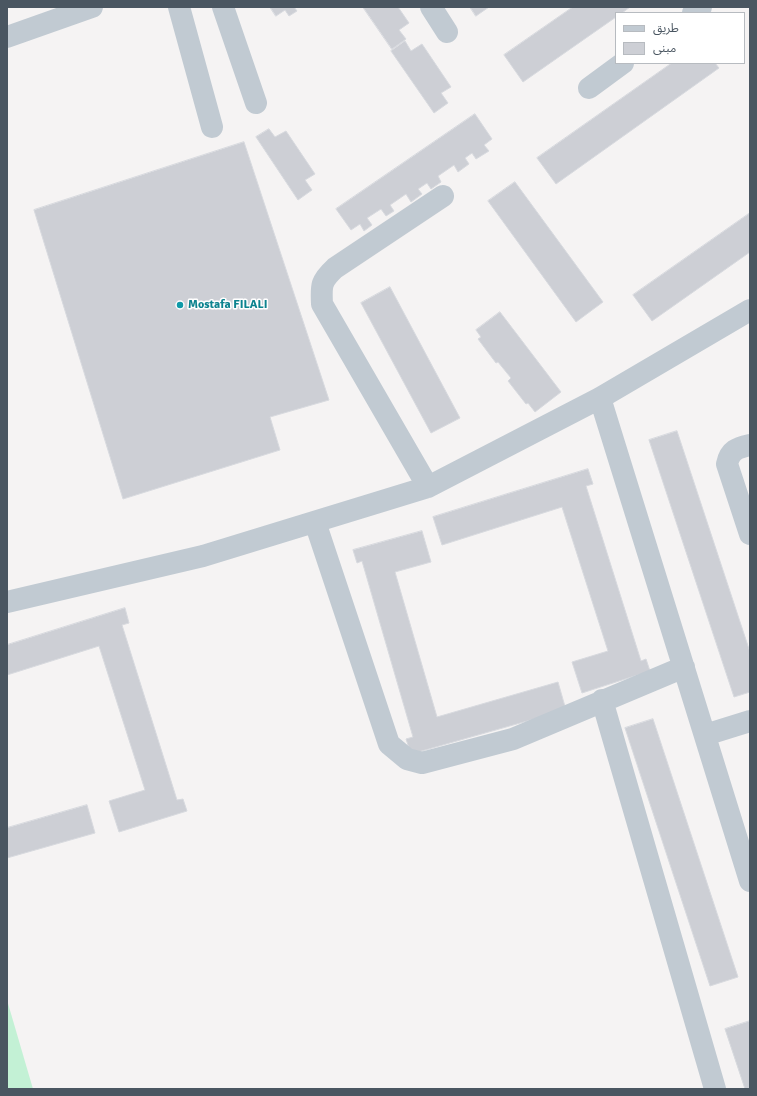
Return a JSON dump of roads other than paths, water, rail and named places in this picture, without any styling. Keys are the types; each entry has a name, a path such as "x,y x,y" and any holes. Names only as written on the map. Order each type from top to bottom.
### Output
{"street":[{"path":"7,37 92,7"},
{"path":"179,7 212,127"},
{"path":"223,7 256,103"},
{"path":"431,7 447,32"},
{"path":"589,88 622,64"},
{"path":"428,487 322,304 321,288 324,278 335,268 443,196"},
{"path":"7,602 203,556 428,487 600,398 750,310"},
{"path":"600,398 750,881"},
{"path":"750,445 736,449 729,456 727,464 750,534"},
{"path":"315,522 389,744 406,760 422,763 513,738 684,667"},
{"path":"602,700 715,1089"},
{"path":"705,735 750,722"}],"place":[{"name":"Mostafa FILALI","path":"180,305"}]}
